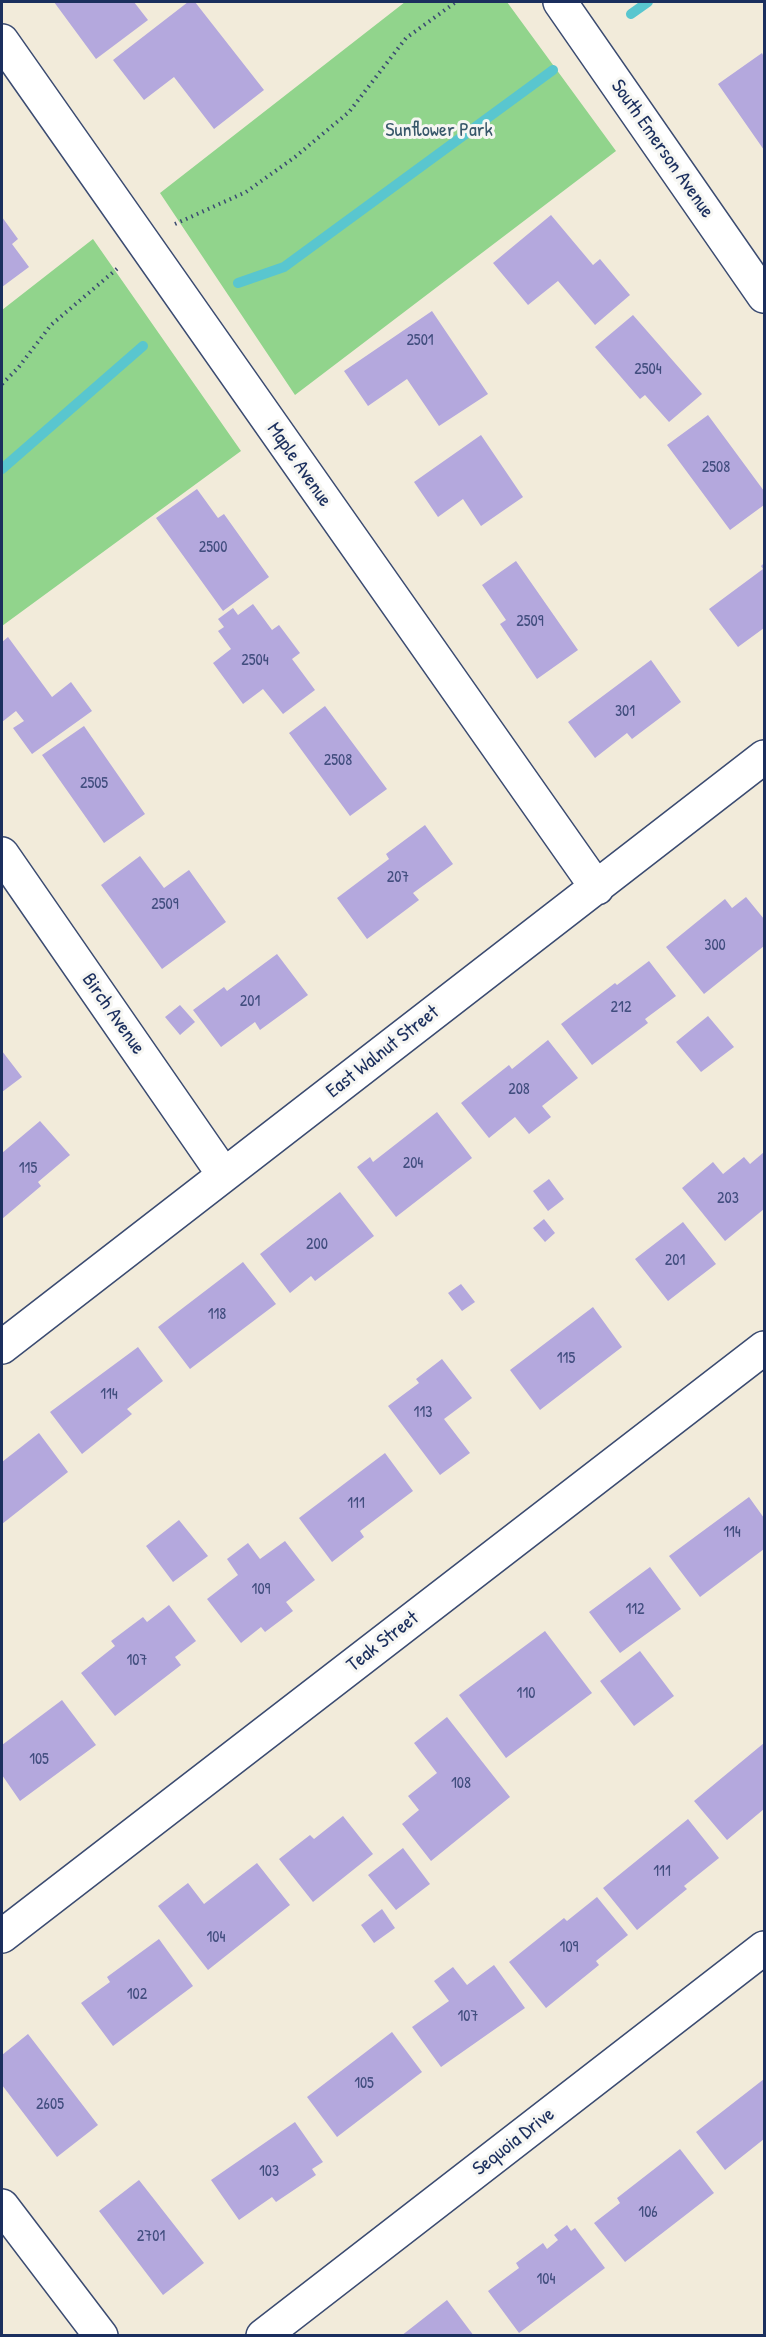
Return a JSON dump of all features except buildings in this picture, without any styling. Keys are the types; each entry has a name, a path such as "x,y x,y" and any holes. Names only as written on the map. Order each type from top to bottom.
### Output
{"street":[{"name":"South Emerson Avenue","path":"560,2 765,296"},
{"name":"Maple Avenue","path":"2,41 597,888"},
{"name":"East Walnut Street","path":"2,1347 765,758"},
{"name":"Birch Avenue","path":"2,854 224,1174"},
{"name":"Teak Street","path":"2,1936 765,1348"},
{"name":"Sequoia Drive","path":"262,2336 765,1948"},
{"path":"2,2206 100,2336"}],"path":[{"path":"175,224 246,192 295,157 349,112 406,38 456,2"},
{"path":"2,384 18,368 51,324 118,267"}],"green space":[{"name":"Sunflower Park","path":"405,2 507,2 616,151 295,395 160,193"},
{"path":"93,239 241,451 2,626 2,310"}],"waterway":[{"path":"631,14 648,2"},
{"path":"238,283 284,267 553,70"},
{"path":"2,469 143,346"}]}
